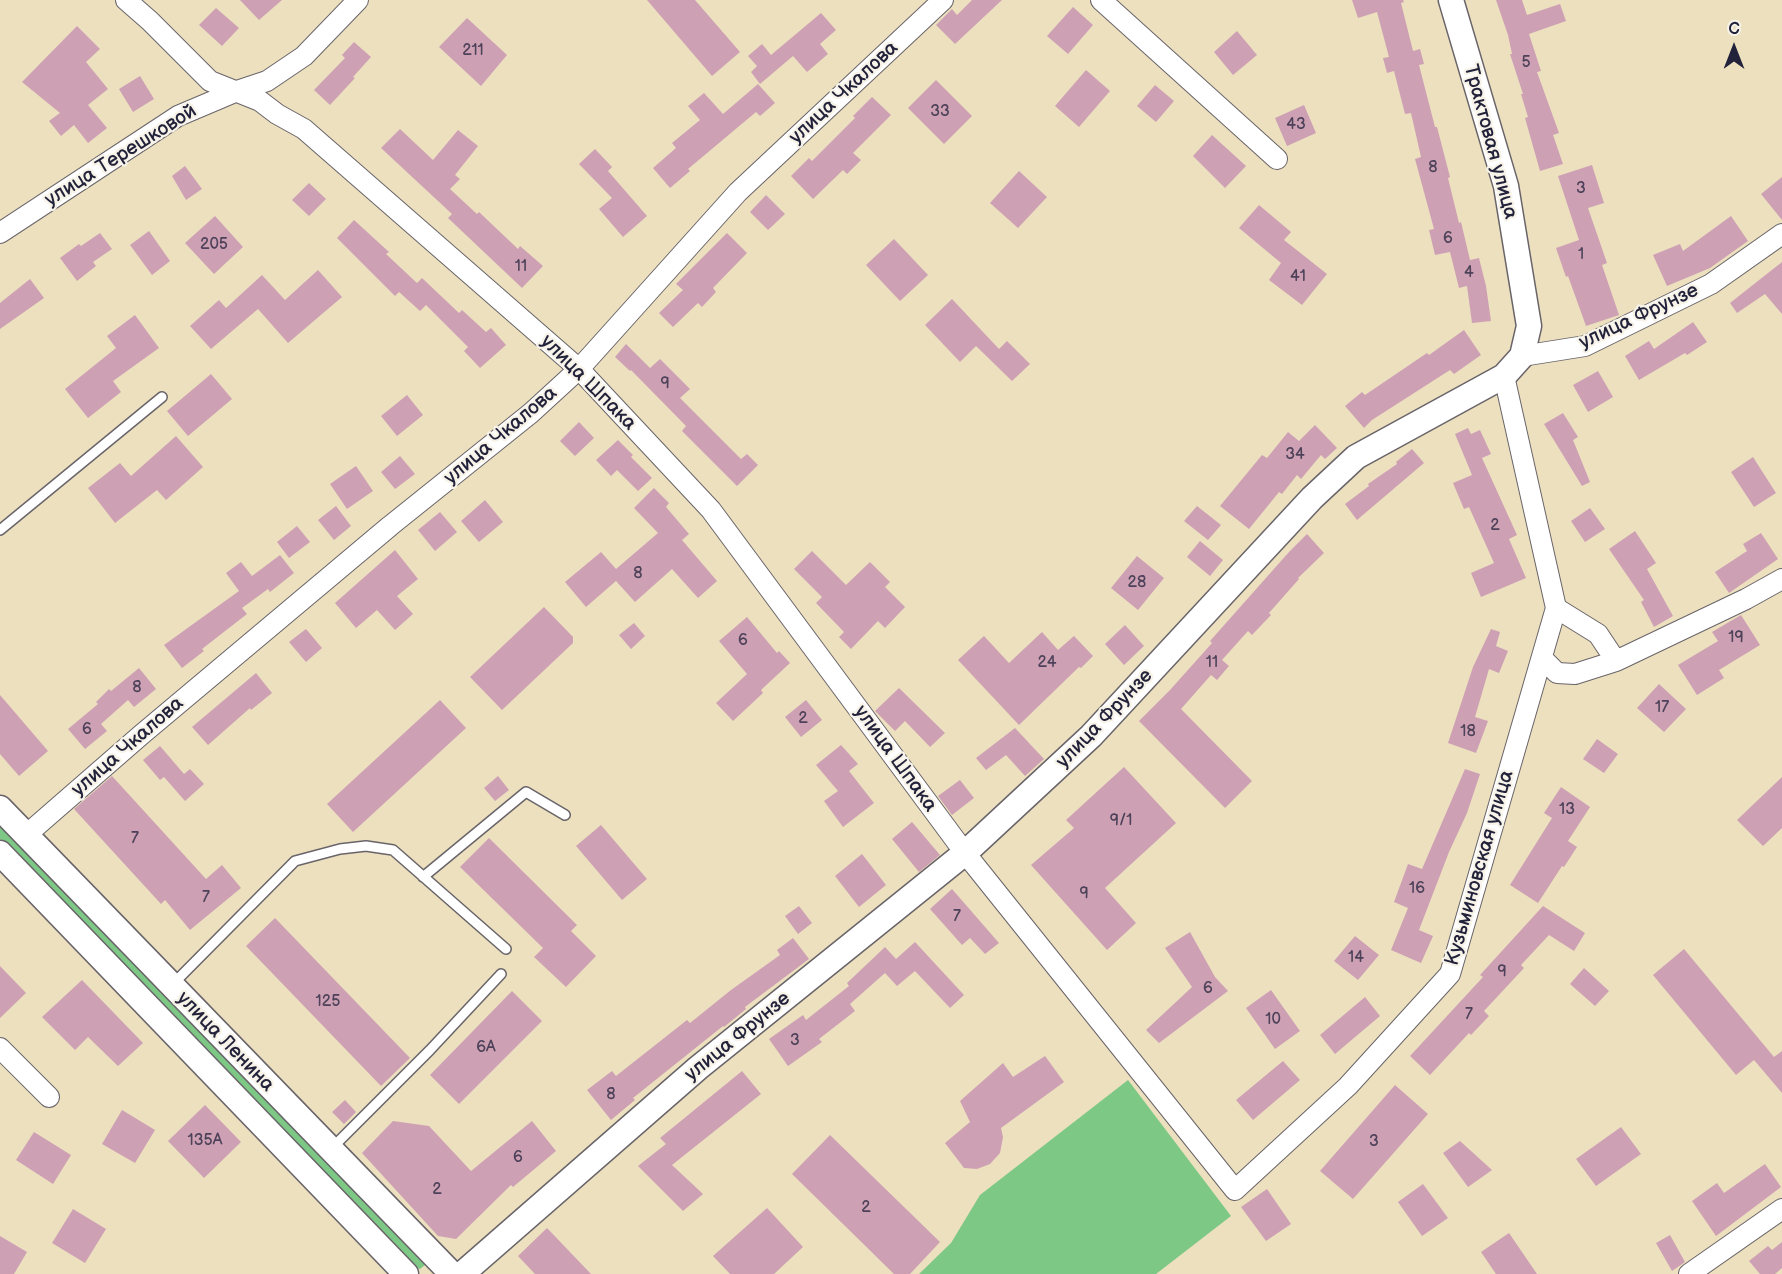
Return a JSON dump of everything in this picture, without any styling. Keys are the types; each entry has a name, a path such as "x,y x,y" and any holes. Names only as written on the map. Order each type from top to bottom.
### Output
{"street":[{"name":"улица Шпака","path":"126,0 210,81 260,101 277,114 304,129 579,369 711,510 965,854 1235,1190"},
{"name":"улица Терешковой","path":"0,233 177,117 237,91 267,81 304,56 358,0"},
{"name":"улица Чкалова","path":"25,836 141,735 372,541 531,413 579,369 738,192 943,0"},
{"path":"1101,0 1277,159"},
{"name":"Трактовая улица","path":"1451,0 1506,186 1529,326 1522,356"},
{"name":"улица Фрунзе","path":"462,1274 698,1068 965,854 1091,736 1312,498 1356,457 1504,376 1522,356 1585,346 1711,284 1782,234"},
{"name":"Кузьминовская улица","path":"1235,1190 1348,1086 1450,974 1556,608 1504,376"},
{"path":"1542,658 1557,673 1575,674 1616,661 1746,599 1782,579"},
{"path":"1556,608 1598,634 1616,661"},
{"name":"улица Ленина","path":"0,808 452,1274"},
{"name":"улица Ленина","path":"0,854 406,1274"},
{"path":"0,1048 49,1097"},
{"path":"1689,1274 1782,1209"}],"lane":[{"path":"0,530 162,397"},
{"path":"423,877 526,792 565,816"},
{"path":"171,986 295,861 340,849 393,850 506,949"},
{"path":"330,1150 501,974"}],"green space":[{"path":"0,823 107,936 425,1261 425,1265 420,1269 416,1268 100,944 0,839"},
{"path":"1128,1080 1231,1216 1156,1274 919,1274 951,1243 980,1195"}],"building":[{"path":"240,0 282,0 259,20"},
{"path":"647,0 695,0 740,52 712,76"},
{"path":"972,0 1002,0 955,44 936,25 952,9 957,15"},
{"path":"1352,0 1403,0 1404,2 1401,3 1413,51 1420,49 1424,64 1419,65 1450,177 1448,178 1459,223 1461,222 1470,260 1479,258 1491,321 1472,323 1467,286 1459,288 1450,252 1435,255 1429,230 1434,229 1415,159 1421,157 1411,113 1405,114 1394,71 1387,73 1383,58 1389,57 1377,12 1358,18"},
{"path":"1496,0 1522,0 1527,15 1560,4 1566,21 1529,34 1541,71 1537,72 1559,133 1553,135 1563,164 1540,171 1525,118 1528,117 1510,54 1512,54 1508,35"},
{"path":"1073,7 1093,25 1068,54 1047,36"},
{"path":"216,8 239,28 222,46 199,25"},
{"path":"821,13 836,30 820,44 828,54 807,72 793,56 760,84 751,72 757,66 748,56 762,44 771,55"},
{"path":"467,18 507,55 481,86 439,47"},
{"path":"77,26 100,49 86,62 108,89 88,105 107,128 88,143 74,125 61,136 49,121 60,113 22,82"},
{"path":"1237,31 1257,55 1233,75 1214,52"},
{"path":"354,42 371,57 330,105 314,90 345,58 342,55"},
{"path":"1086,70 1110,91 1079,127 1055,106"},
{"path":"140,76 154,99 133,112 119,89"},
{"path":"936,80 972,116 944,144 908,108"},
{"path":"758,84 775,103 760,116 756,112 688,169 690,171 670,188 653,168 676,148 672,143 700,120 688,106 704,93 723,114"},
{"path":"1155,85 1174,101 1156,122 1137,106"},
{"path":"872,97 891,115 853,153 861,160 847,174 843,170 813,199 791,176 809,158 812,161 855,118 853,116"},
{"path":"1304,105 1316,133 1287,146 1275,118"},
{"path":"400,129 433,160 458,130 478,146 455,175 460,179 450,189 477,214 479,212 518,249 520,246 543,266 522,288 448,218 452,214 381,148"},
{"path":"1212,135 1246,166 1225,188 1193,156"},
{"path":"595,149 612,167 608,171 647,216 623,237 599,209 612,198 579,164"},
{"path":"1592,165 1604,203 1588,208 1607,263 1602,265 1619,315 1586,326 1556,248 1579,240 1558,176"},
{"path":"185,166 202,189 186,200 172,176"},
{"path":"1019,171 1047,197 1018,228 990,203"},
{"path":"1782,177 1782,220 1761,194"},
{"path":"309,183 326,199 309,216 292,200"},
{"path":"766,195 785,214 768,230 750,212"},
{"path":"1259,205 1291,232 1284,240 1327,274 1302,305 1269,280 1281,263 1239,228"},
{"path":"215,216 243,247 214,274 185,243"},
{"path":"1731,216 1748,241 1710,268 1667,286 1653,255 1680,244 1683,251"},
{"path":"354,220 389,252 386,254 417,283 422,278 459,313 462,310 486,332 491,328 506,345 480,368 464,351 468,347 426,305 420,311 399,292 395,296 337,238"},
{"path":"149,231 170,261 152,275 130,245"},
{"path":"100,233 112,249 93,262 96,266 77,281 60,258 79,244 81,246"},
{"path":"727,233 747,253 713,288 716,292 702,307 698,303 673,327 659,313 683,290 676,284"},
{"path":"894,239 928,275 900,301 866,265"},
{"path":"1782,262 1782,314 1765,294 1737,313 1730,303"},
{"path":"318,270 342,297 288,343 258,309 211,349 190,326 219,300 226,308 262,275 285,300"},
{"path":"30,279 44,298 0,329 0,303"},
{"path":"952,299 999,349 1007,341 1030,364 1012,381 976,346 960,362 925,325"},
{"path":"135,315 159,348 113,381 121,392 88,418 65,389 116,348 107,336"},
{"path":"1693,322 1707,342 1639,380 1625,356 1649,341 1654,349"},
{"path":"1464,330 1481,355 1454,374 1450,370 1372,420 1364,428 1345,406 1362,392 1365,395"},
{"path":"626,344 650,368 660,359 690,389 680,398 741,459 747,454 758,465 737,486 682,431 686,426 631,370 615,357"},
{"path":"1598,371 1613,397 1588,412 1573,385"},
{"path":"211,374 232,399 188,436 167,411"},
{"path":"407,395 423,415 397,436 381,416"},
{"path":"1563,413 1578,437 1573,440 1590,482 1582,486 1544,424"},
{"path":"579,422 594,438 575,456 560,441"},
{"path":"1315,425 1337,448 1325,459 1321,455 1301,479 1297,475 1282,494 1279,492 1249,529 1220,506 1262,455 1267,458 1288,432 1299,441"},
{"path":"1468,428 1471,434 1480,430 1491,454 1482,458 1517,535 1509,539 1526,578 1481,597 1471,573 1494,563 1469,507 1464,509 1453,483 1472,475 1455,434"},
{"path":"176,436 203,467 166,500 157,490 115,523 88,488 120,463 131,476"},
{"path":"618,440 652,478 638,491 617,470 611,476 596,460"},
{"path":"1412,449 1424,463 1357,520 1345,504 1369,486 1368,484 1397,464 1396,462"},
{"path":"400,456 415,474 395,489 381,472"},
{"path":"1753,457 1776,493 1754,507 1731,472"},
{"path":"356,466 373,491 347,509 330,484"},
{"path":"654,488 669,503 666,507 689,534 682,540 717,581 698,598 672,569 635,602 616,581 586,607 565,582 601,552 616,569 658,533 634,508"},
{"path":"485,500 503,522 479,542 461,521"},
{"path":"336,506 351,526 334,540 318,520"},
{"path":"1197,506 1221,525 1208,540 1184,521"},
{"path":"1590,508 1605,529 1585,542 1571,521"},
{"path":"440,512 457,532 435,551 418,530"},
{"path":"297,526 310,542 289,558 277,542"},
{"path":"1635,531 1656,563 1647,569 1673,616 1654,627 1641,602 1644,600 1609,549"},
{"path":"1761,533 1778,559 1729,593 1715,572 1747,551 1743,544"},
{"path":"1307,534 1324,553 1298,578 1269,613 1271,615 1252,635 1248,631 1222,660 1229,666 1217,680 1211,675 1181,709 1252,781 1225,808 1139,721 1170,690 1212,643 1210,641"},
{"path":"1200,541 1223,560 1210,576 1187,557"},
{"path":"395,550 418,579 397,596 413,614 395,630 377,610 356,628 335,603"},
{"path":"812,551 846,585 870,562 890,582 885,587 905,607 885,628 878,621 851,649 839,637 844,632 816,603 822,597 794,569"},
{"path":"280,555 294,573 270,592 268,589 242,608 247,614 202,649 204,651 182,668 164,645 239,591 226,573 241,562 252,576"},
{"path":"1137,556 1164,578 1138,610 1111,588"},
{"path":"544,607 573,637 573,643 502,710 470,677"},
{"path":"1741,615 1760,645 1719,670 1724,678 1697,695 1678,665 1718,641 1712,632"},
{"path":"747,617 777,653 779,651 790,663 733,721 716,703 747,674 719,641"},
{"path":"634,623 645,636 631,649 619,635"},
{"path":"1125,625 1144,646 1124,665 1105,644"},
{"path":"306,629 322,648 306,662 289,642"},
{"path":"1491,629 1500,632 1496,646 1508,651 1499,673 1489,669 1475,717 1488,721 1476,753 1448,743 1473,667"},
{"path":"1042,632 1058,650 1074,636 1093,656 1019,725 958,660 984,636 1009,663"},
{"path":"139,668 156,689 134,707 128,700 101,724 107,731 85,749 68,729 98,704 96,702 109,689 111,691"},
{"path":"256,673 272,693 251,710 250,708 208,745 192,727"},
{"path":"1659,684 1686,709 1664,732 1637,708"},
{"path":"899,688 945,733 930,747 905,721 895,731 875,711"},
{"path":"0,695 48,751 19,776 0,754"},
{"path":"440,700 466,728 353,832 327,804"},
{"path":"806,700 822,720 801,737 785,717"},
{"path":"1015,728 1044,759 1025,776 1006,755 986,770 976,758"},
{"path":"1597,739 1618,754 1604,773 1583,759"},
{"path":"841,745 858,764 849,771 874,803 843,827 824,801 838,791 816,765"},
{"path":"160,746 184,774 190,769 204,784 185,801 164,777 160,780 143,760"},
{"path":"1124,767 1176,823 1105,888 1136,923 1107,950 1031,865 1074,828 1066,820"},
{"path":"1465,769 1480,774 1467,813 1449,852 1419,930 1433,936 1421,963 1391,950 1408,908 1394,902 1408,864 1422,869"},
{"path":"112,776 206,879 222,865 241,888 190,930 165,900 161,904 74,809"},
{"path":"498,776 509,790 495,801 484,788"},
{"path":"1782,777 1782,828 1763,846 1737,820"},
{"path":"960,780 974,798 952,815 938,796"},
{"path":"1561,787 1590,807 1568,841 1577,847 1538,903 1510,885 1552,818 1544,813"},
{"path":"912,822 940,855 919,872 892,839"},
{"path":"601,825 647,879 622,900 576,846"},
{"path":"489,838 577,925 571,931 596,956 566,987 534,957 543,948 460,867"},
{"path":"862,854 886,885 859,907 835,876"},
{"path":"952,889 999,943 985,954 970,938 962,945 930,909"},
{"path":"799,906 812,923 798,934 785,916"},
{"path":"1543,906 1585,933 1574,951 1549,935 1521,965 1524,968 1484,1011 1489,1016 1471,1035 1469,1033 1430,1075 1410,1056 1483,977 1480,975"},
{"path":"275,918 410,1058 381,1086 246,946"},
{"path":"1190,932 1215,977 1228,991 1159,1043 1146,1030 1192,987 1165,948"},
{"path":"1355,936 1379,955 1358,980 1334,961"},
{"path":"793,938 809,959 745,1007 746,1009 724,1027 633,1098 635,1100 611,1120 587,1090 612,1071 616,1076 687,1020 690,1023 780,955 777,950"},
{"path":"915,942 964,995 950,1008 915,971 897,986 885,973 850,1004 855,1011 819,1039 822,1042 788,1066 769,1039 803,1015 806,1020 849,986 847,983 885,947 896,959"},
{"path":"1684,949 1774,1057 1782,1051 1782,1093 1754,1060 1736,1075 1653,975"},
{"path":"0,966 26,993 0,1018"},
{"path":"1584,968 1609,991 1595,1006 1570,984"},
{"path":"82,980 143,1043 118,1066 88,1037 75,1050 42,1017"},
{"path":"1271,990 1300,1031 1275,1049 1246,1008"},
{"path":"512,991 542,1021 459,1104 430,1075"},
{"path":"1365,997 1380,1016 1335,1054 1320,1035"},
{"path":"1045,1056 1064,1082 1001,1128 1003,1137 1000,1153 990,1164 977,1169 964,1168 945,1143 970,1122 960,1101 1003,1063 1013,1077"},
{"path":"1283,1061 1300,1080 1253,1120 1236,1100"},
{"path":"742,1071 761,1094 672,1165 703,1194 683,1211 638,1166 666,1144 660,1138"},
{"path":"1395,1085 1428,1114 1353,1199 1320,1171"},
{"path":"345,1100 356,1112 344,1124 332,1112"},
{"path":"205,1105 241,1142 204,1178 168,1141"},
{"path":"122,1110 155,1130 135,1163 102,1144"},
{"path":"393,1121 429,1126 471,1171 532,1121 556,1151 513,1187 511,1185 456,1239 438,1236 362,1153"},
{"path":"1621,1127 1641,1154 1596,1186 1576,1159"},
{"path":"34,1132 71,1155 53,1184 16,1160"},
{"path":"830,1135 940,1242 910,1274 894,1274 792,1174"},
{"path":"1460,1141 1492,1170 1468,1187 1443,1153"},
{"path":"1765,1164 1781,1187 1716,1236 1692,1201 1717,1183 1724,1193"},
{"path":"1423,1184 1448,1218 1422,1236 1398,1202"},
{"path":"1267,1189 1291,1224 1266,1241 1241,1207"},
{"path":"767,1208 803,1247 774,1274 730,1274 713,1256"},
{"path":"73,1209 106,1229 85,1263 52,1243"},
{"path":"547,1228 591,1274 535,1274 518,1256"},
{"path":"1509,1233 1537,1274 1496,1274 1481,1252"},
{"path":"1670,1235 1685,1262 1672,1271 1656,1243"},
{"path":"0,1236 27,1252 14,1274 0,1274"},
{"path":"1782,1242 1782,1268 1775,1274 1760,1274 1749,1261 1768,1246 1772,1250"}]}
